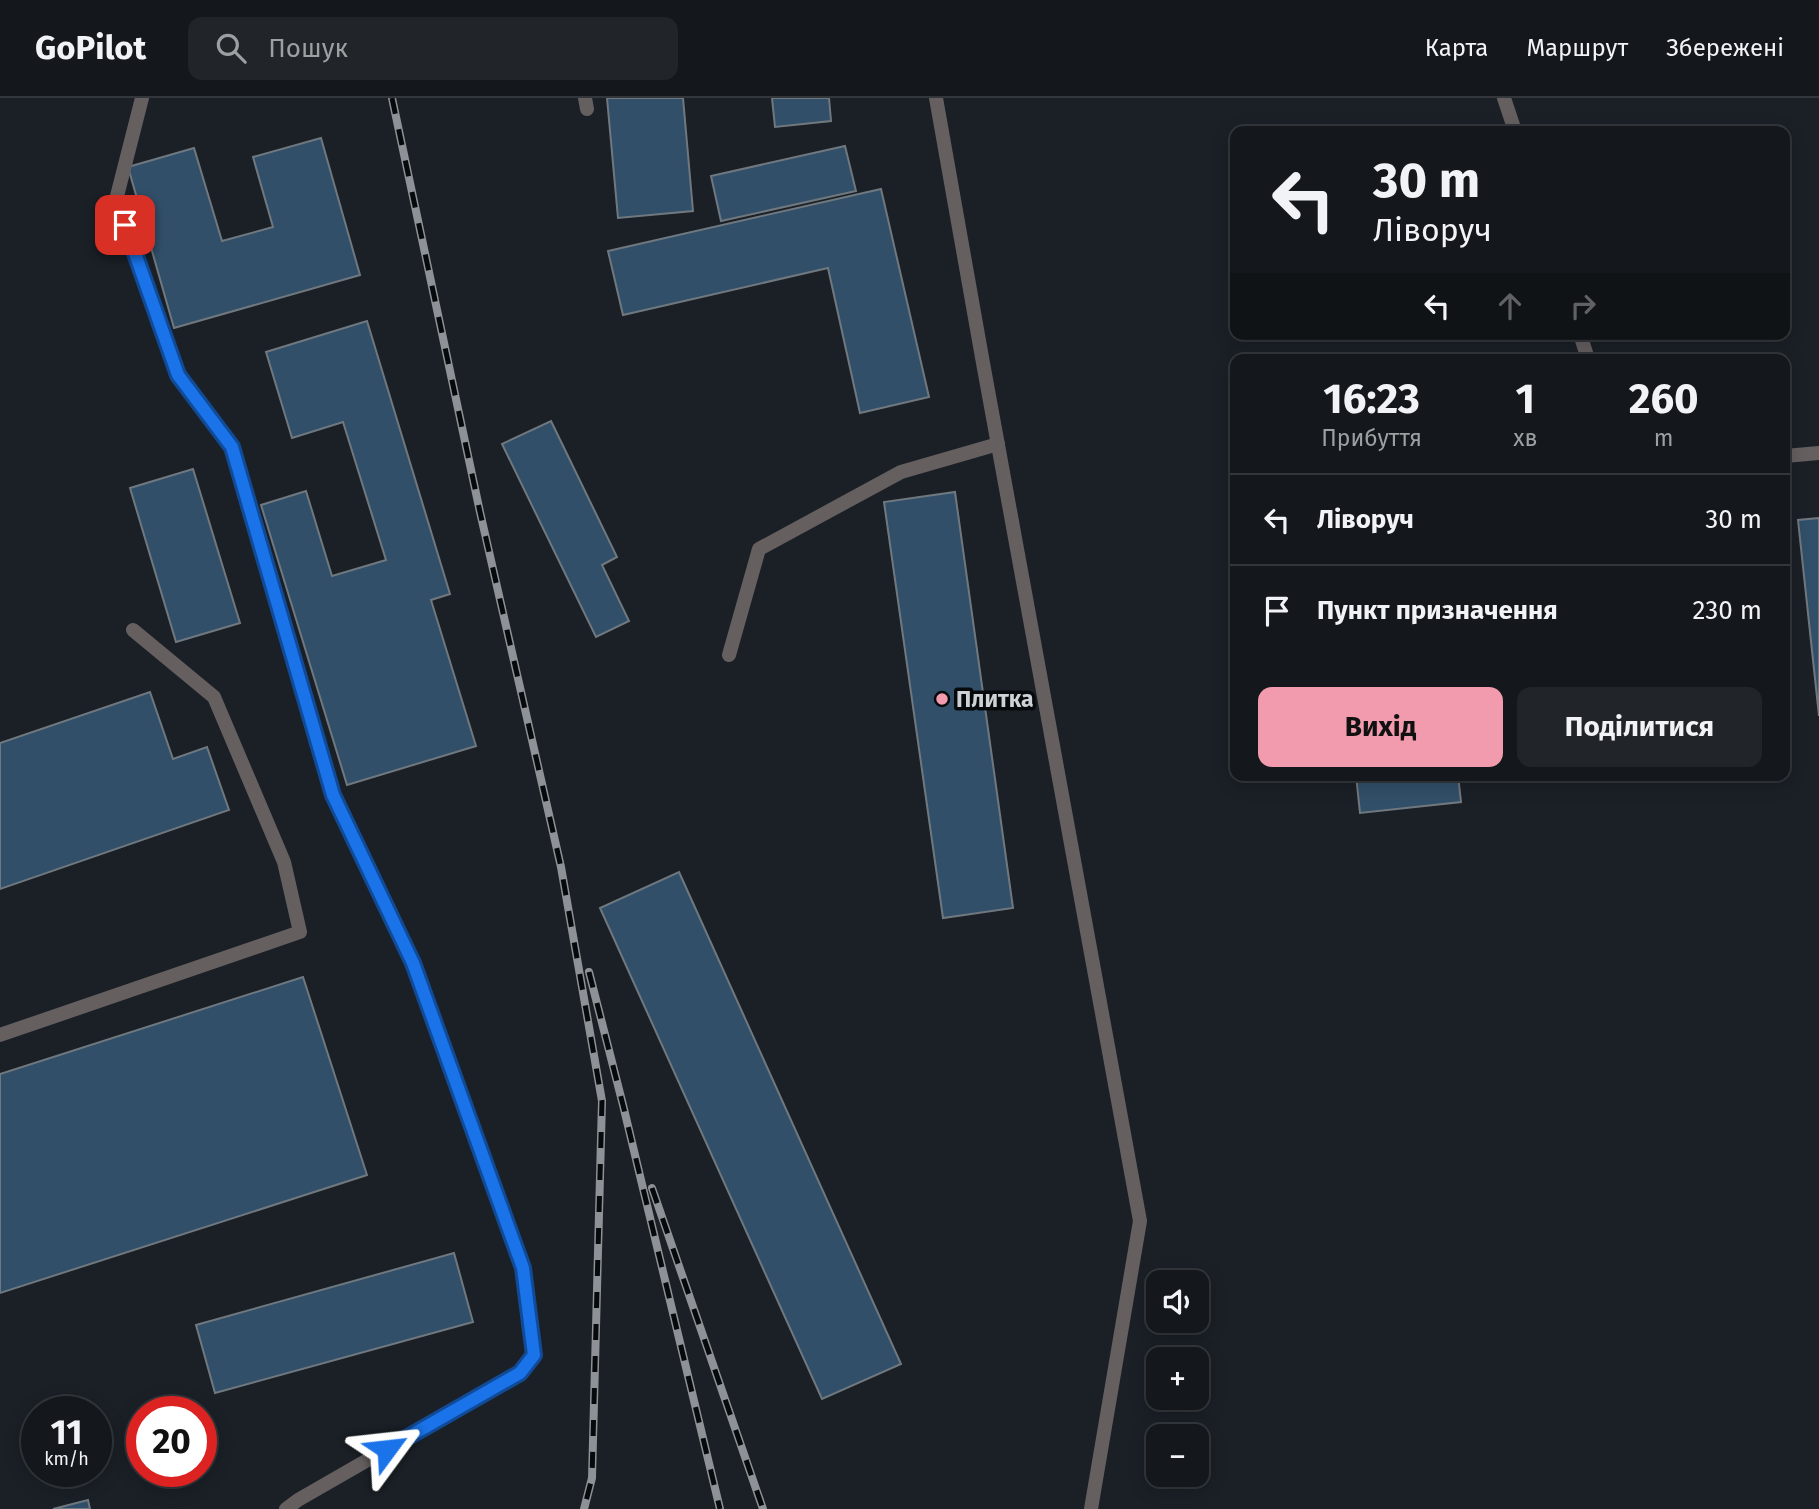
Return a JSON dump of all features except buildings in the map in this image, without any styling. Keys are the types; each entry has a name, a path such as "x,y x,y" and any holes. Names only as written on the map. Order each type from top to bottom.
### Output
{"lane":[{"path":"142,98 116,200 178,375 232,447 333,795 413,963 523,1268 534,1355 520,1373 293,1506"},
{"path":"936,98 1140,1221 1091,1509"},
{"path":"1504,98 1513,126"},
{"path":"729,655 759,550 901,472 998,444"},
{"path":"1790,456 1819,453"},
{"path":"0,1035 300,932 284,862 214,697 133,630"}],"railway":[{"path":"392,98 480,512 561,867 602,1101 592,1478 584,1509"},
{"path":"589,972 720,1509"},
{"path":"652,1188 763,1509"}],"place":[{"name":"Плитка","path":"942,699"}],"route":[{"path":"125,225 178,375 232,447 333,795 413,963 523,1268 534,1355 520,1373 387,1449"}]}
